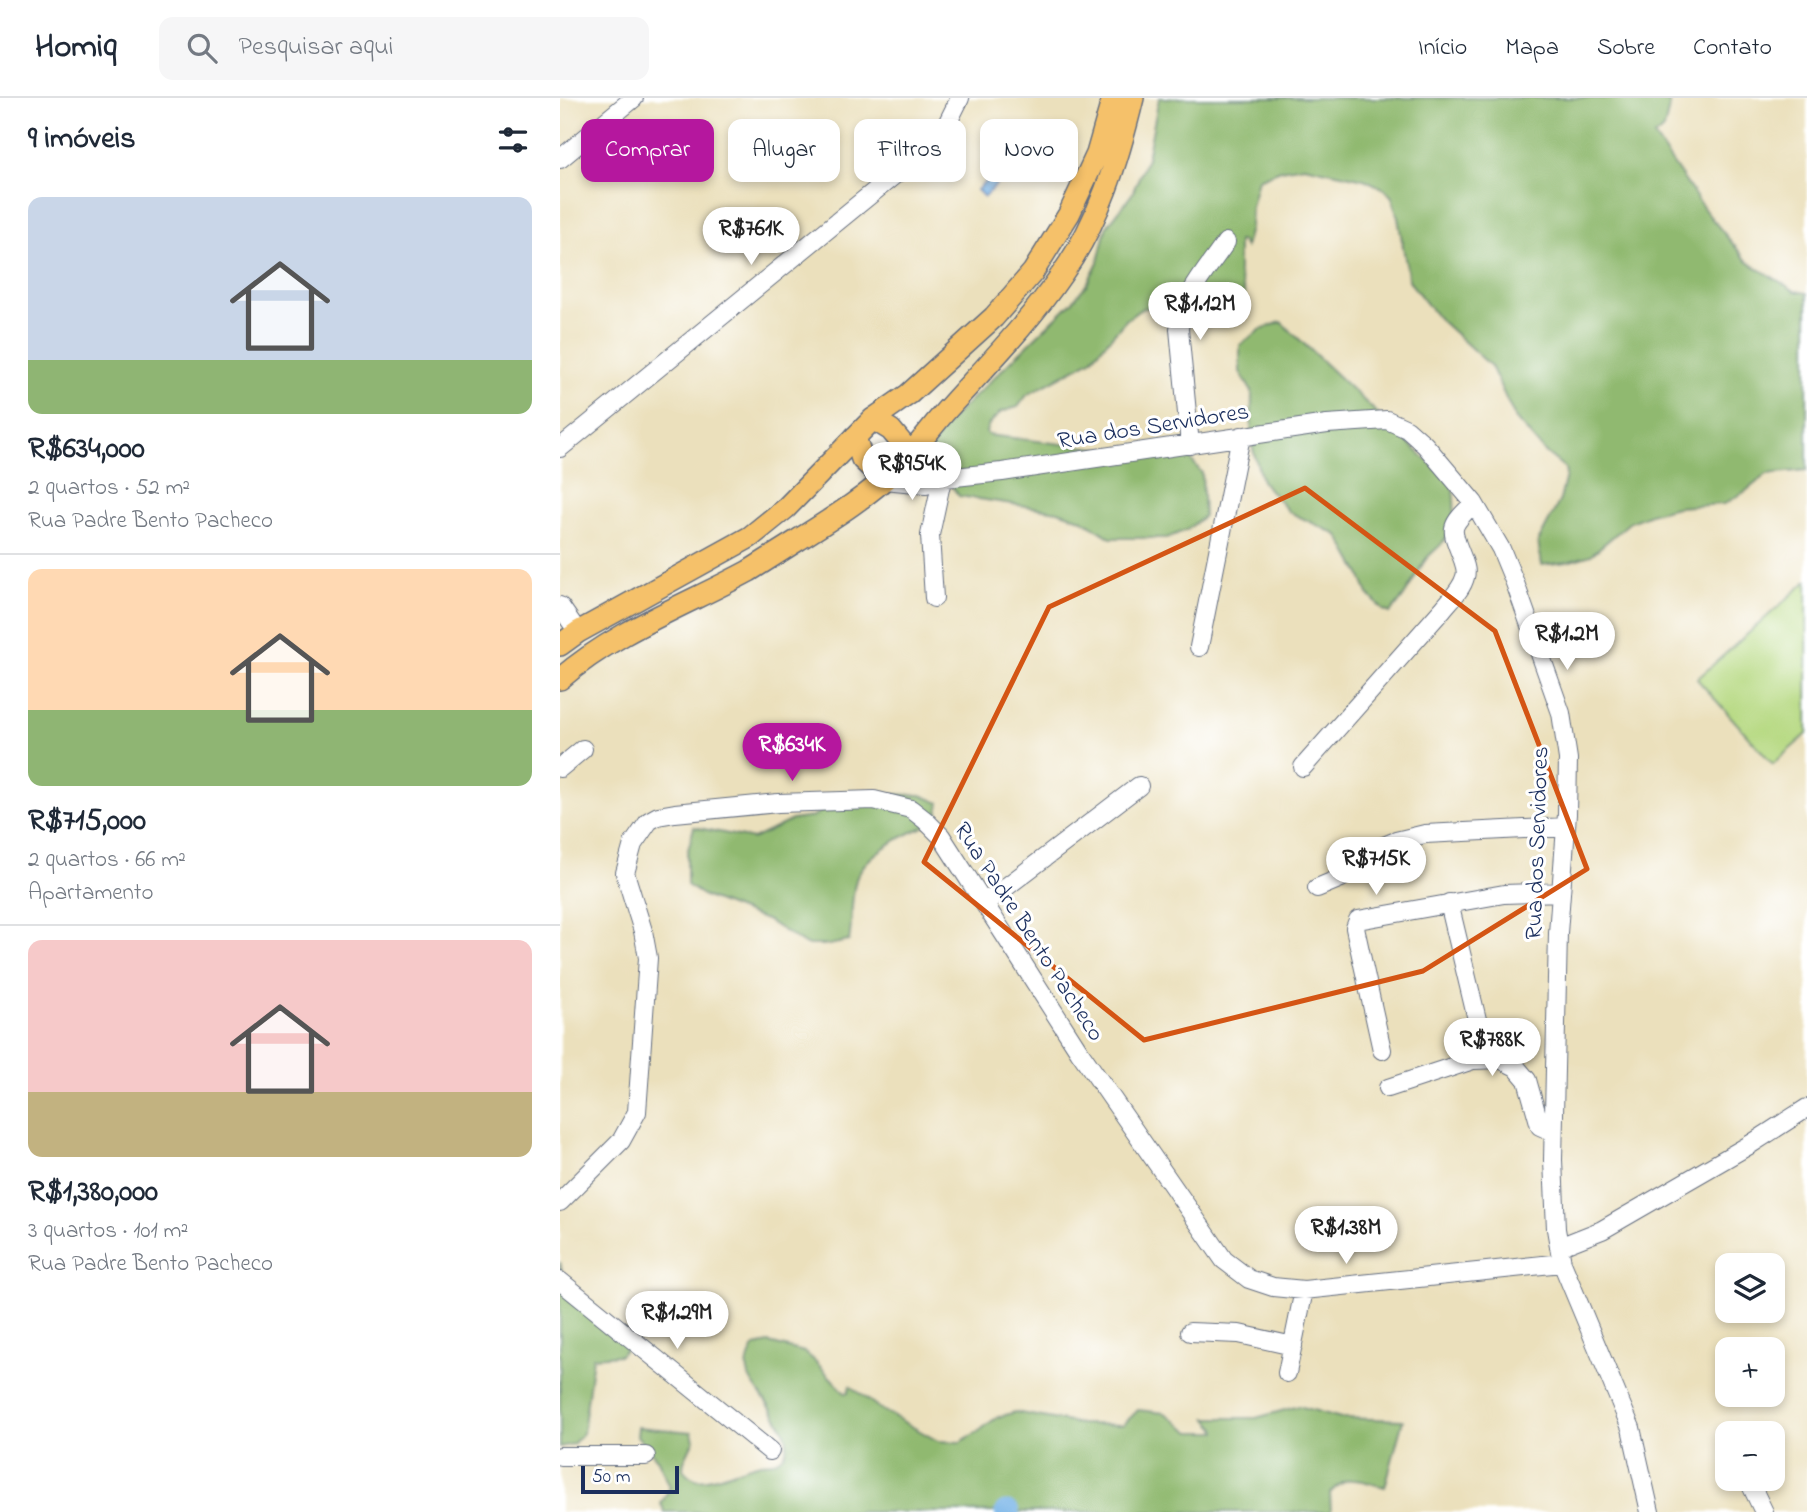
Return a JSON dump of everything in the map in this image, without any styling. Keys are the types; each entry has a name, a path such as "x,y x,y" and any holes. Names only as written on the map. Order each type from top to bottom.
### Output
{"main road":[{"path":"560,645 578,632 750,537 786,508 873,419 909,394 967,343 1014,296 1033,272 1069,214 1086,180 1107,126 1113,98"},
{"path":"560,678 604,647 749,570 852,506 884,480 1024,324 1063,273 1105,193 1133,98"},
{"path":"873,419 891,430 909,453"},
{"path":"855,437 862,459 884,480"}],"street":[{"path":"560,159 634,98"},
{"path":"560,448 914,159 945,128 960,98"},
{"path":"1190,444 1180,315 1187,299 1226,242"},
{"name":"Rua dos Servidores","path":"884,480 926,484 939,479 1327,424 1387,420 1407,429 1425,445 1474,503 1500,549 1515,583 1561,713 1568,759 1558,933 1554,1203 1560,1255 1631,1428 1650,1512"},
{"path":"1199,647 1241,436"},
{"path":"909,453 939,479 930,535 934,598"},
{"path":"1303,767 1462,584 1466,574 1465,567 1452,535 1454,524 1474,503"},
{"path":"560,606 578,632"},
{"path":"560,768 583,749"},
{"path":"985,903 1139,786"},
{"name":"Rua Padre Bento Pacheco","path":"560,1202 621,1141 637,1112 648,958 643,931 625,873 634,844 649,821 658,816 778,803 874,800 911,809 925,820 941,836 1079,1051 1224,1261 1248,1279 1273,1287 1304,1290 1560,1255 1751,1144 1807,1108"},
{"path":"1317,888 1341,878 1379,848 1396,841 1425,834 1566,827"},
{"path":"1382,1050 1355,928 1359,920 1504,894 1561,892"},
{"path":"1449,903 1480,1032"},
{"path":"1388,1088 1473,1060 1500,1059 1516,1067 1527,1080 1540,1126 1553,1132"},
{"path":"560,1282 770,1451"},
{"path":"1287,1373 1304,1290"},
{"path":"1190,1332 1239,1334 1293,1346"},
{"path":"560,1456 646,1456"},
{"path":"1754,1491 1764,1512"}],"highlighted area":[{"path":"1305,488 1495,631 1587,869 1423,971 1144,1040 924,862 1049,607"}],"green space":[{"path":"1159,98 1655,98 1670,103 1664,129 1654,136 1707,213 1748,262 1795,291 1807,293 1807,470 1767,474 1724,504 1677,507 1653,513 1630,522 1591,555 1542,565 1538,542 1560,500 1565,468 1544,451 1515,418 1491,366 1438,318 1409,281 1392,197 1385,189 1364,179 1304,166 1281,170 1258,179 1245,247 1238,241 1238,271 1245,295 1236,318 1226,319 1204,312 1181,323 1164,311 1151,307 1141,309 1126,320 1091,360 1027,395 1018,407 1001,412 989,424 986,432 988,435 1102,449 1168,450 1188,456 1202,473 1204,516 1187,530 1167,538 1111,538 1081,519 1058,511 959,496 930,464 931,447 945,425 1072,302 1087,284 1098,262 1106,228 1132,194 1147,158"},
{"path":"1281,322 1452,484 1454,514 1447,535 1426,559 1390,613 1383,610 1368,594 1338,535 1289,512 1262,481 1251,442 1252,392 1240,372 1240,345 1260,330"},
{"path":"1807,581 1807,734 1773,764 1697,679"},
{"path":"870,794 921,795 940,803 936,822 891,843 862,868 853,892 849,941 829,945 806,945 768,921 706,897 687,885 687,854 694,827 753,839 792,820 812,817 831,805"},
{"path":"560,1262 563,1276 629,1346 620,1355 593,1357 583,1433 573,1444 560,1447"},
{"path":"769,1343 804,1352 845,1393 848,1393 850,1386 879,1408 938,1441 960,1442 996,1418 1015,1412 1080,1424 1123,1425 1138,1410 1165,1413 1191,1432 1217,1432 1207,1418 1256,1418 1299,1406 1341,1418 1403,1420 1385,1487 1355,1480 1344,1482 1330,1493 1331,1512 665,1512 661,1504 670,1487 658,1460 637,1436 638,1427 692,1432 694,1440 683,1469 690,1476 701,1480 759,1463 773,1462 784,1454 787,1444 785,1432 753,1384 747,1368 755,1346"}],"water":[{"path":"986,182 996,182 984,197 977,190"}]}
